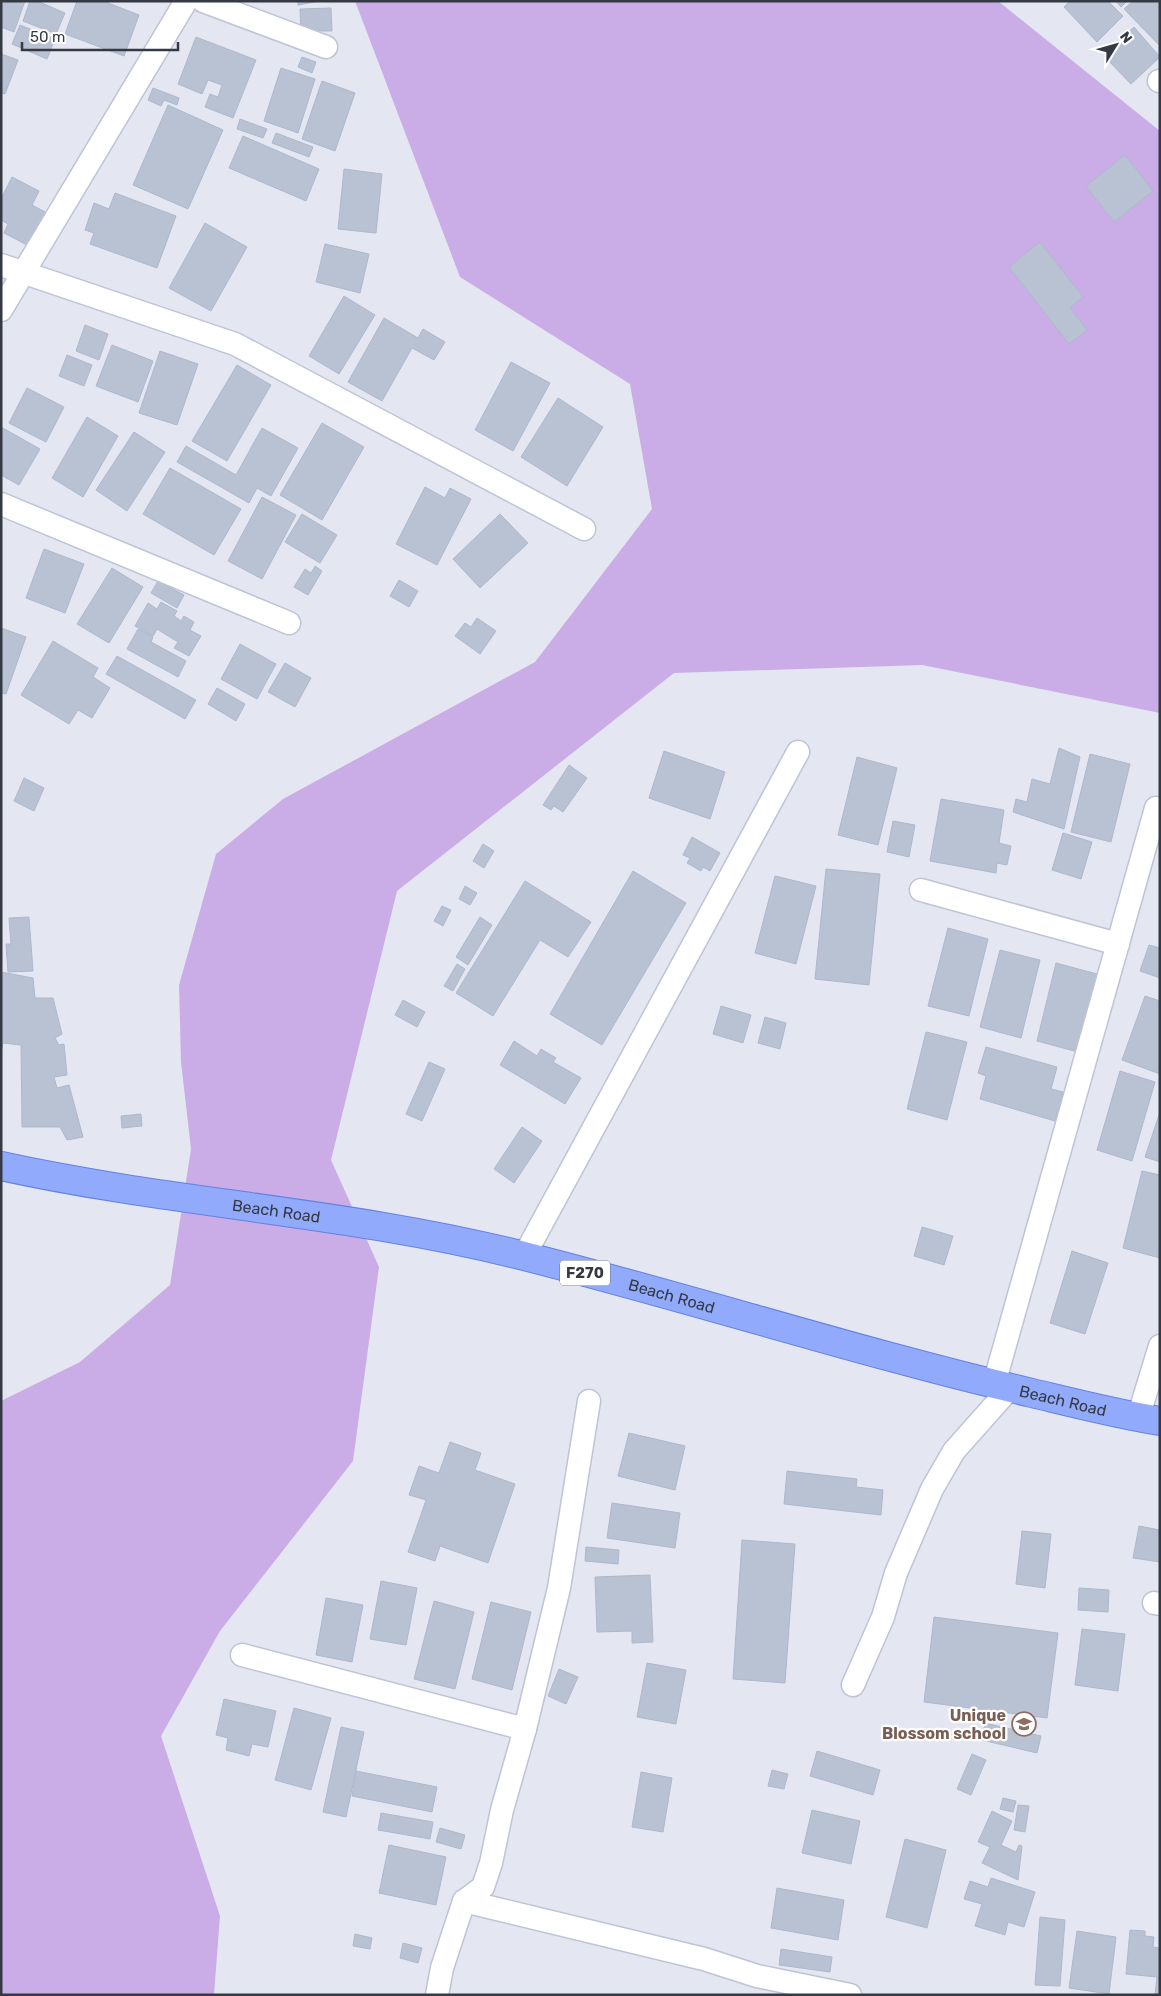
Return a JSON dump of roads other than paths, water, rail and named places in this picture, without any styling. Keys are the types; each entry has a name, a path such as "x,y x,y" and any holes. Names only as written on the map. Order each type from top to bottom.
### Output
{"main road":[{"name":"Beach Road","path":"1,1166 70,1181 408,1230 524,1256 870,1352 1002,1386 1149,1419"}],"street":[{"path":"1,310 186,1"},
{"path":"203,1 326,47"},
{"path":"1,265 235,344 584,529"},
{"path":"1,504 289,623"},
{"path":"524,1256 798,752"},
{"path":"854,1685 883,1617 902,1556 932,1489 954,1451 1002,1386 1118,944 1156,808"},
{"path":"920,890 1118,944"},
{"path":"1149,1419 1159,1353"},
{"path":"437,1995 442,1968 464,1901 483,1887 491,1863 502,1810 525,1729 558,1588 589,1401"},
{"path":"242,1655 525,1729"},
{"path":"464,1901 704,1958 758,1985 850,1995"}],"place":[{"name":"Unique Blossom school","path":"1024,1724"}]}
